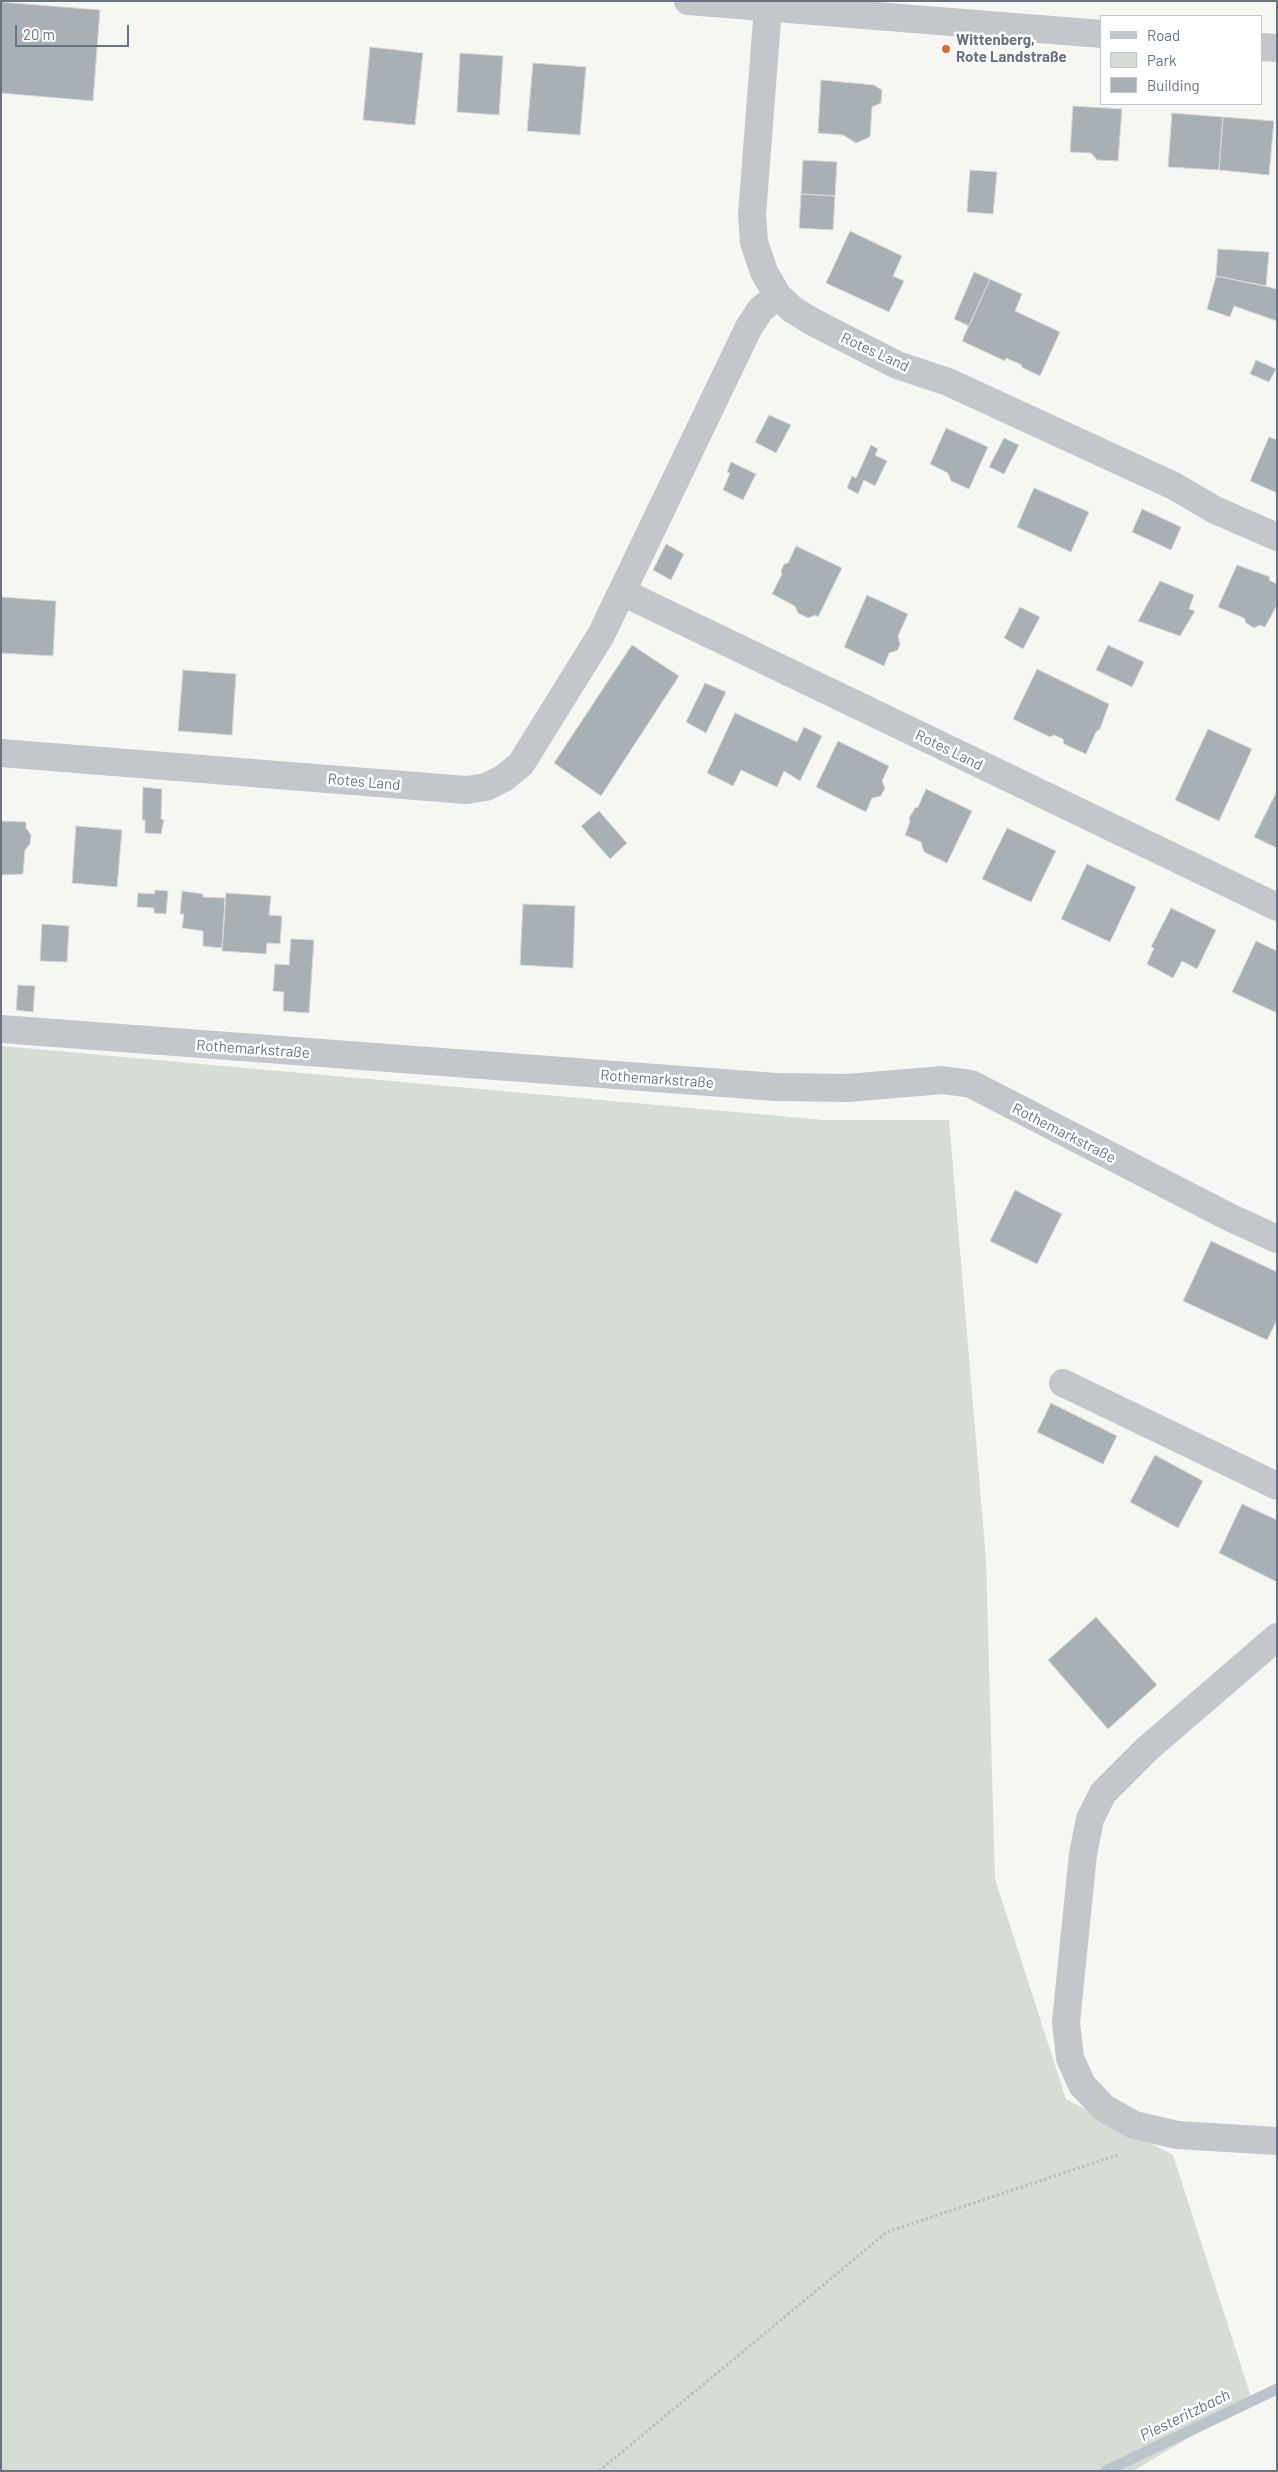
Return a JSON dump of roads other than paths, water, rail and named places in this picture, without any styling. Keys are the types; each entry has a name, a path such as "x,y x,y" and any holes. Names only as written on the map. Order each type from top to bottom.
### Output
{"street":[{"path":"688,1 1100,34"},
{"name":"Rotes Land","path":"768,8 752,215 754,242 764,272 778,296 793,310 813,322 897,365 948,382 1174,486 1215,510 1277,537"},
{"path":"1263,47 1277,48"},
{"name":"Rotes Land","path":"1,752 466,790 486,787 504,778 521,764 601,634 749,327 761,309 778,296"},
{"name":"Rotes Land","path":"622,592 1277,907"},
{"name":"Rothemarkstraße","path":"1,1029 776,1087 847,1088 943,1080 971,1084 1229,1217 1277,1239"},
{"path":"1064,1383 1277,1486"},
{"path":"1277,1637 1122,1772 1103,1793 1090,1820 1086,1837 1066,2022 1070,2058 1082,2085 1104,2108 1134,2125 1177,2134 1277,2141"}],"waterway":[{"name":"Piesteritzbach","path":"1106,2471 1277,2389"}],"place":[{"name":"Wittenberg, Rote Landstraße","path":"946,49"}]}
